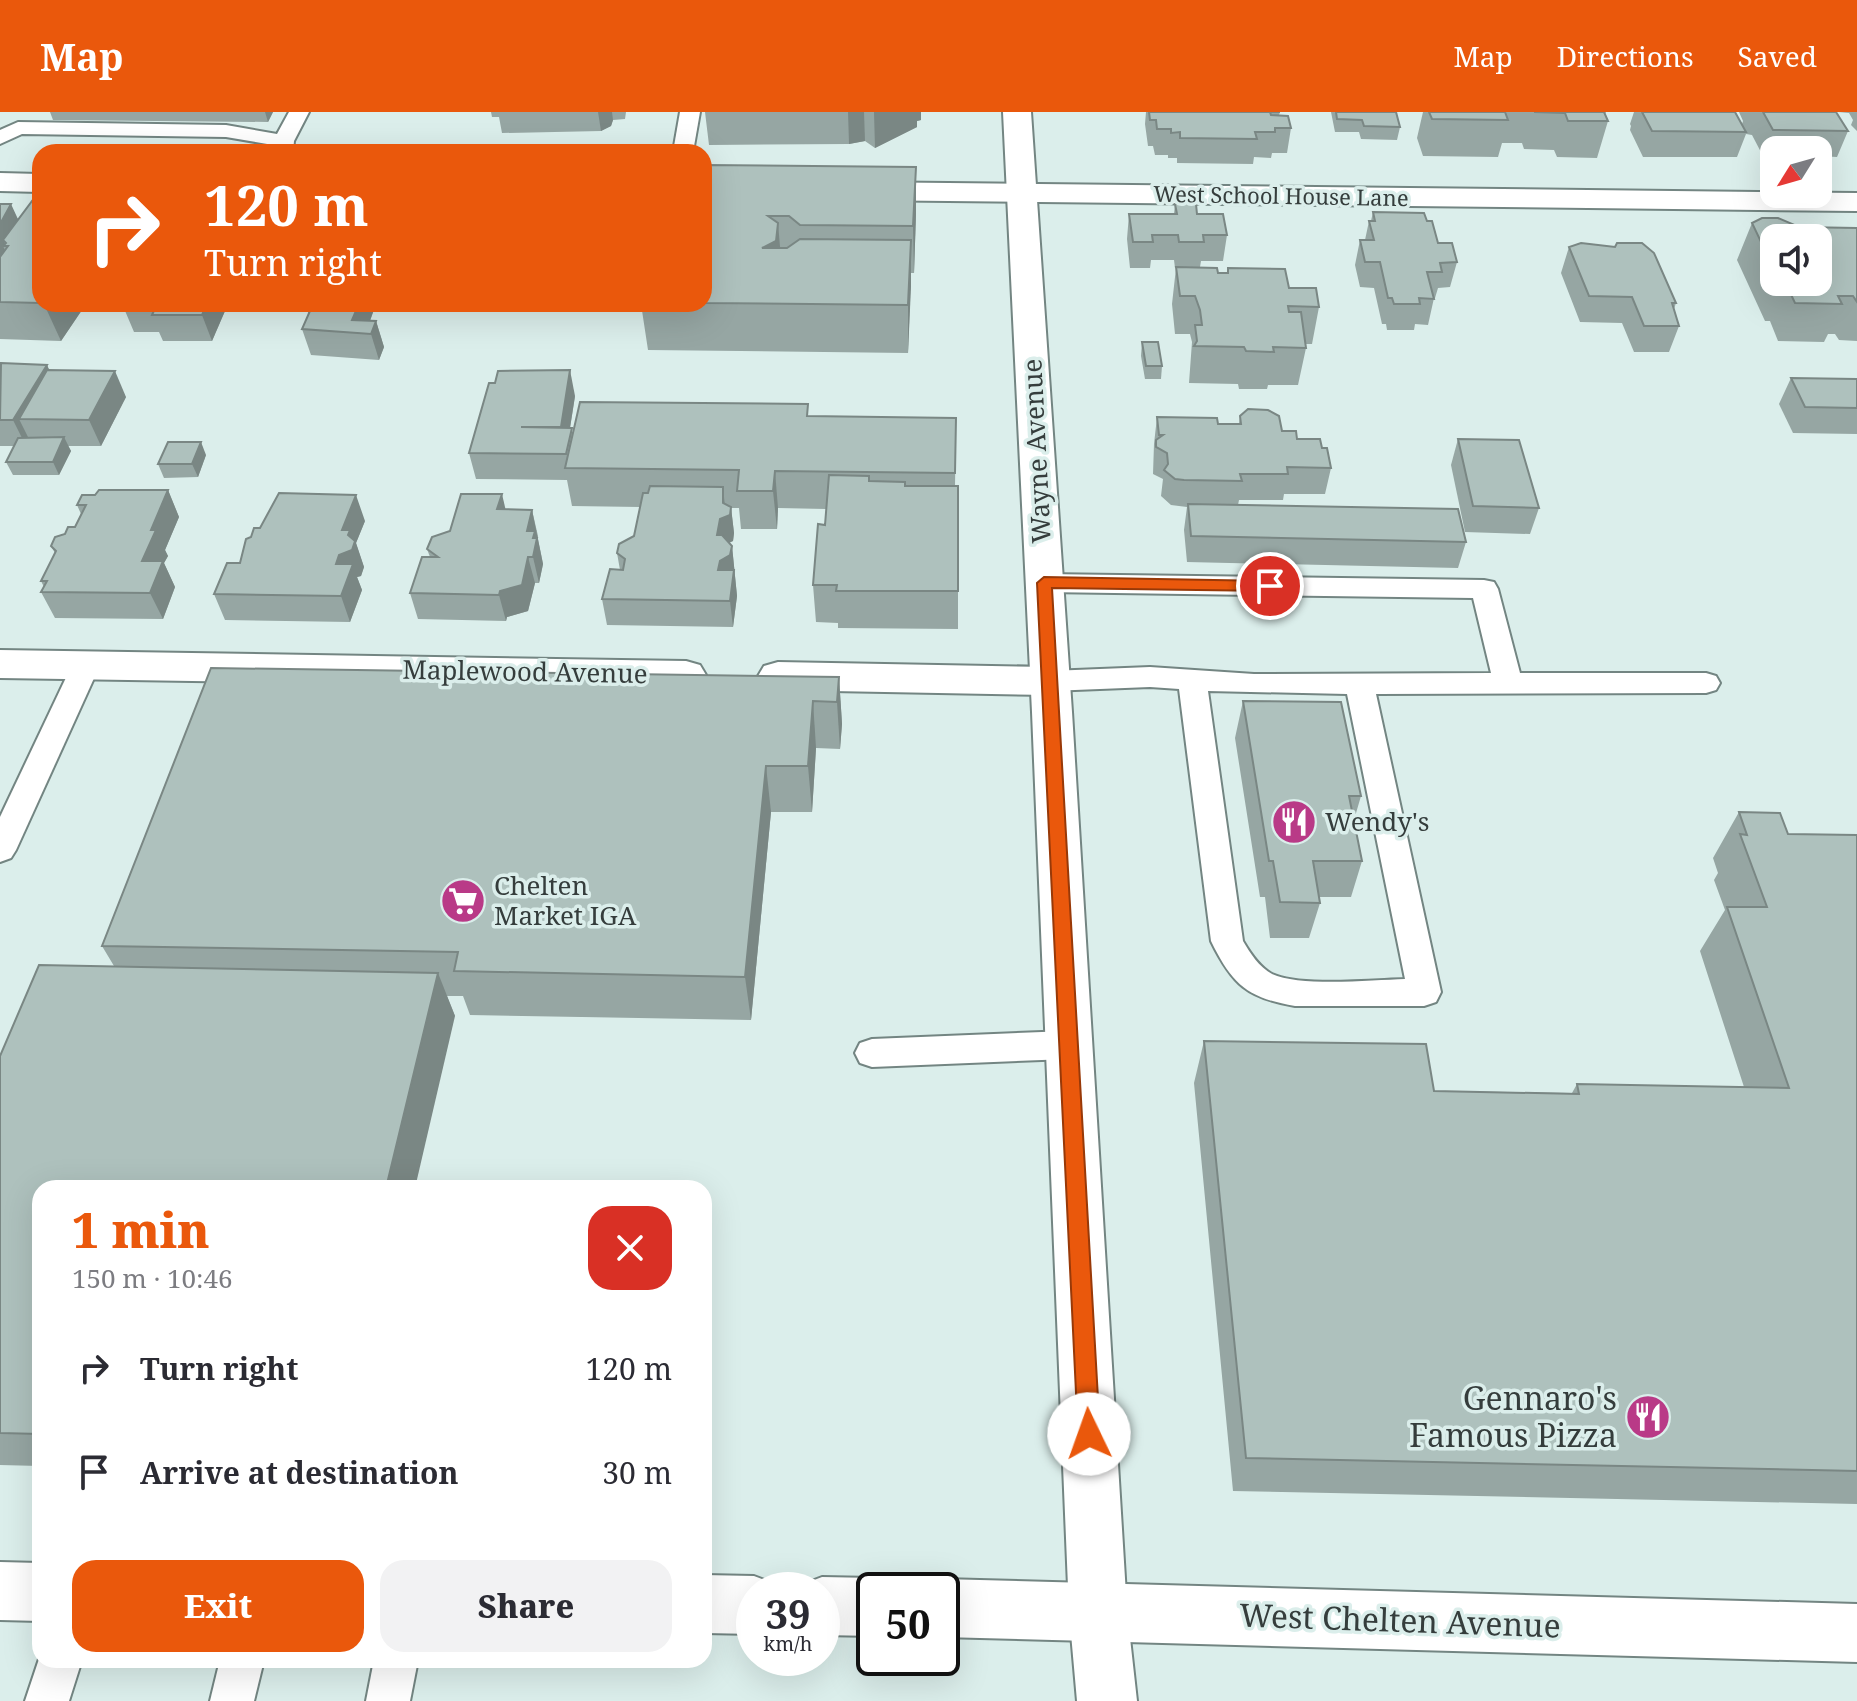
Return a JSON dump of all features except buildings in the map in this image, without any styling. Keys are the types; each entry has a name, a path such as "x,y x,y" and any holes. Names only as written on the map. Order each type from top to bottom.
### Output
{"street":[{"name":"Wayne Avenue","path":"1017,112 1098,1611 1107,1701"},
{"path":"0,182 32,183"},
{"name":"West School House Lane","path":"825,191 1857,202"},
{"name":"Maplewood Avenue","path":"0,664 1050,681"},
{"path":"0,1591 32,1592"},
{"path":"712,1604 736,1605"},
{"name":"West Chelten Avenue","path":"960,1608 1857,1633"}],"lane":[{"path":"285,144 299,112"},
{"path":"684,144 690,112"},
{"path":"16,126 226,131 273,144"},
{"path":"1044,583 1484,589 1508,682"},
{"path":"0,850 86,665"},
{"path":"1050,681 1150,677 1192,681 1359,684 1706,683"},
{"path":"1192,681 1227,941 1237,962 1262,984 1294,992 1424,992 1359,684"},
{"path":"872,1053 1068,1045"},
{"path":"47,1701 57,1668"},
{"path":"232,1701 240,1668"},
{"path":"388,1701 394,1668"}],"place":[{"name":"Wendy's","path":"1294,822"},
{"name":"Chelten Market IGA","path":"463,901"},
{"name":"Gennaro's Famous Pizza","path":"1648,1417"}],"route":[{"path":"1089,1434 1044,583 1270,586"}]}
